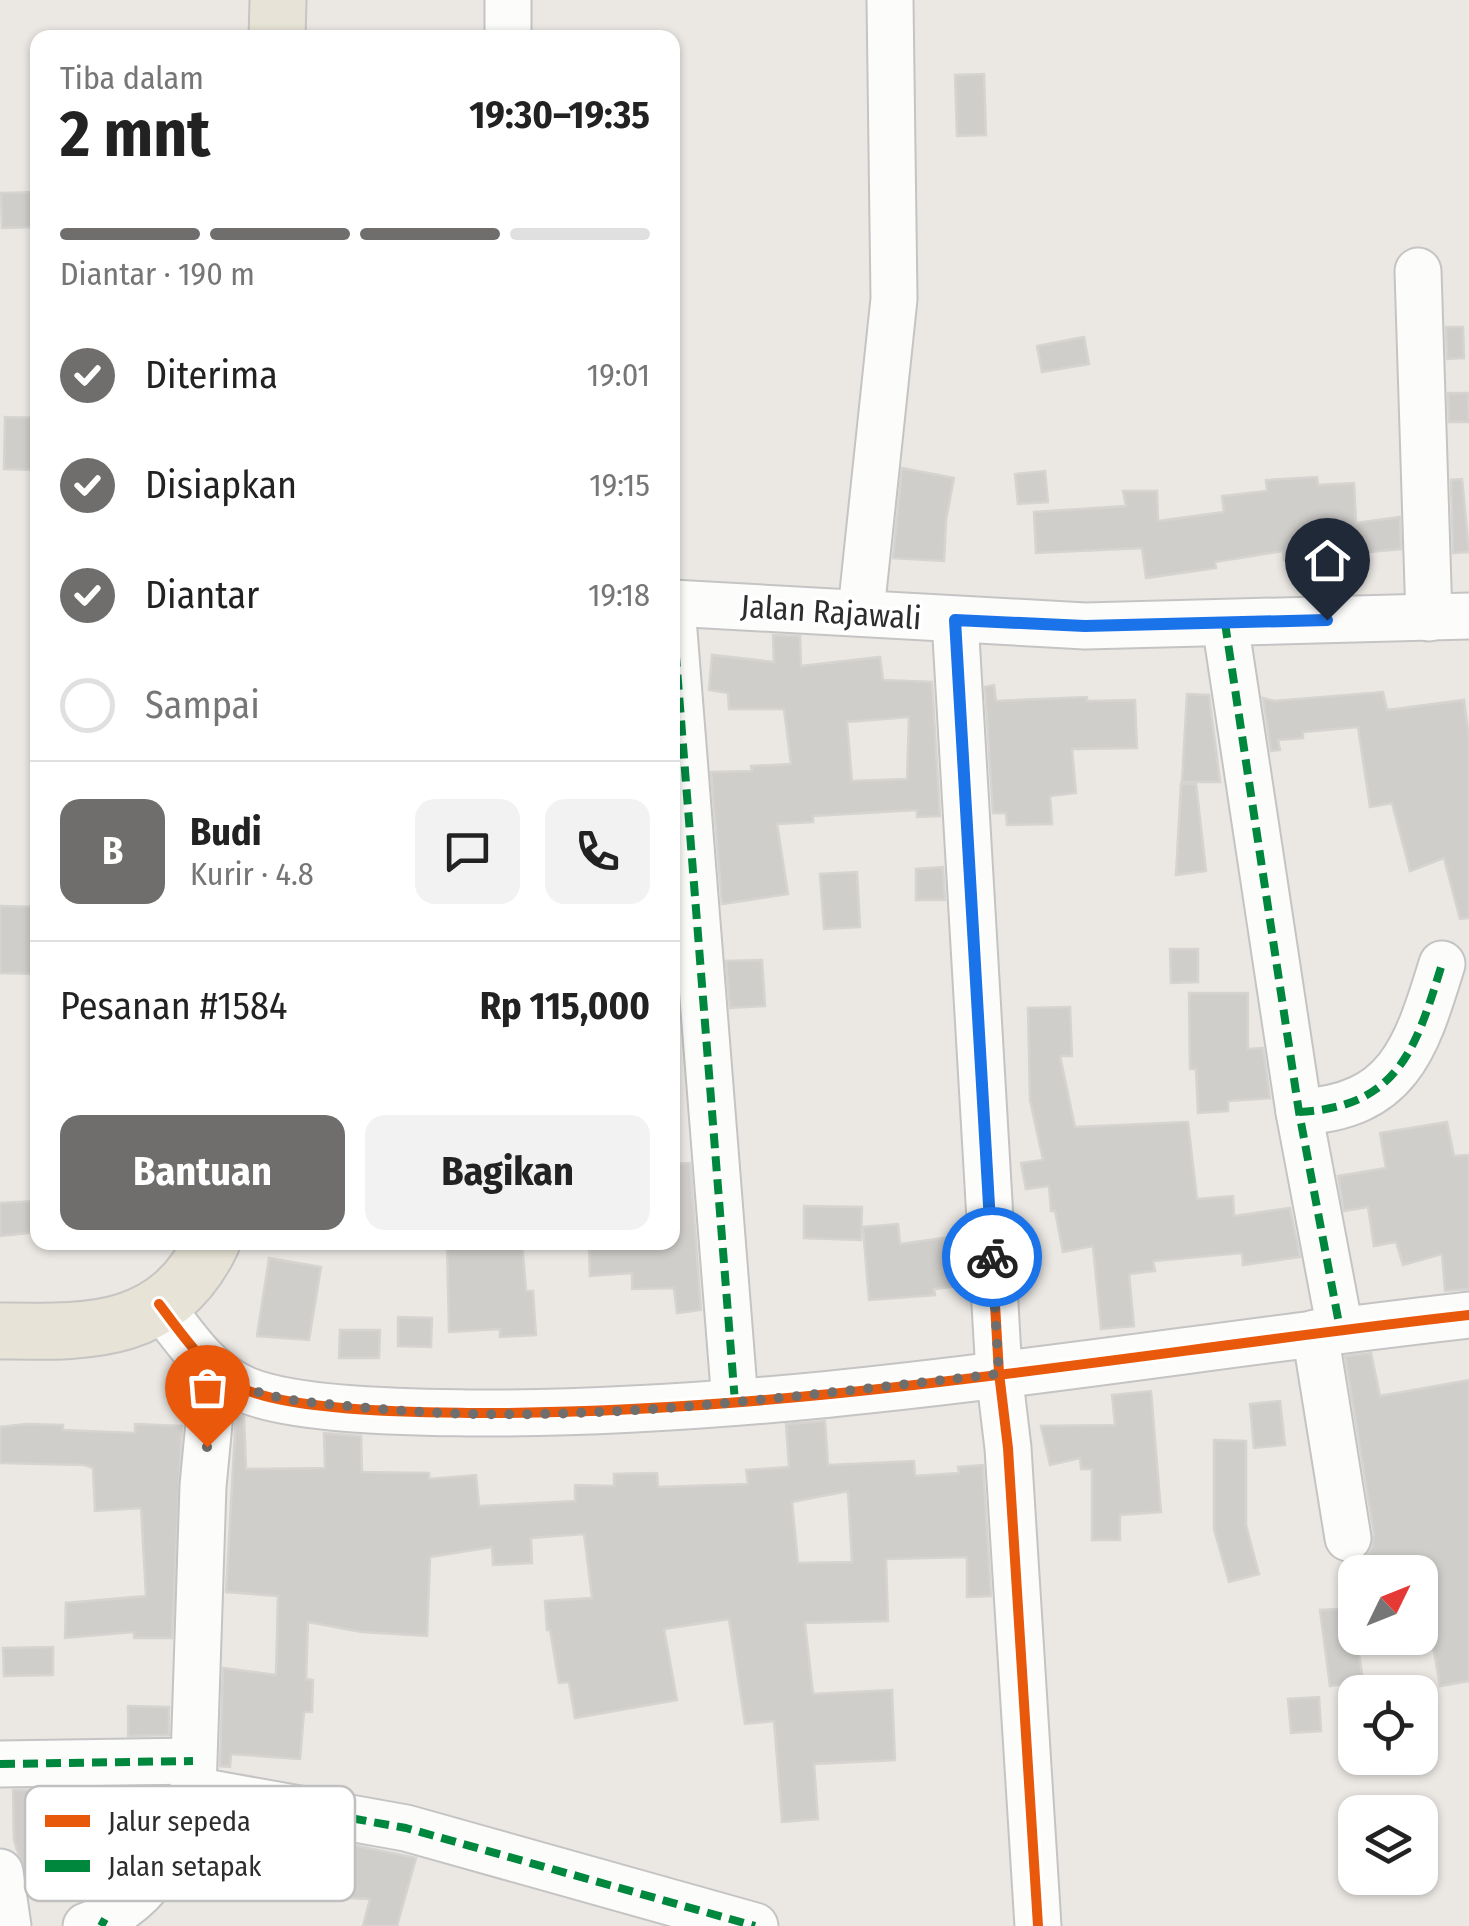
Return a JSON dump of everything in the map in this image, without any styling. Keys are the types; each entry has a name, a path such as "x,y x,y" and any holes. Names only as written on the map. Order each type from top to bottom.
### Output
{"main road":[{"path":"277,30 278,0"},
{"path":"0,1331 102,1330 159,1304 180,1287 206,1250"}],"street":[{"path":"508,0 508,30"},
{"path":"862,611 894,299 890,0"},
{"path":"1418,271 1449,617"},
{"name":"Jalan Rajawali","path":"680,604 862,611 1085,626 1449,617"},
{"path":"955,620 999,1374 1008,1448 1038,1926"},
{"path":"1225,623 1299,1112 1328,1331 1348,1538"},
{"path":"680,705 735,1402"},
{"path":"1299,1112 1330,1111 1364,1099 1391,1078 1416,1043 1442,964"},
{"path":"159,1304 214,1371 240,1388 265,1397 408,1412 554,1413 735,1402 999,1374 1469,1315"},
{"path":"190,1786 200,1649 203,1486 214,1371"},
{"path":"0,1764 193,1775 237,1786"},
{"path":"355,1815 755,1926"},
{"path":"0,1872 8,1926"},
{"path":"98,1924 134,1901"}],"building":[{"path":"984,74 986,135 957,136 955,75"},
{"path":"30,192 30,227 2,228 1,193"},
{"path":"1446,327 1463,327 1464,358 1447,359"},
{"path":"1084,337 1089,364 1042,372 1037,346"},
{"path":"1448,393 1468,393 1469,422 1449,422"},
{"path":"5,417 30,418 30,470 4,469"},
{"path":"902,468 954,478 944,561 893,558"},
{"path":"1045,471 1048,502 1018,504 1015,474"},
{"path":"1317,477 1318,485 1354,483 1356,523 1400,517 1401,549 1284,560 1283,551 1215,562 1216,568 1146,578 1142,548 1036,553 1034,512 1126,506 1123,491 1157,491 1158,521 1224,512 1222,496 1267,491 1266,480"},
{"path":"1462,479 1469,552 1453,553 1451,480"},
{"path":"773,635 800,636 801,666 880,657 883,680 932,682 940,816 917,817 917,810 813,816 813,822 777,824 788,894 722,904 711,772 752,771 751,766 791,764 784,709 729,709 728,693 709,690 712,655 774,662","holes":["909,717 907,779 852,781 847,722"]},
{"path":"994,685 996,701 1087,697 1087,701 1135,700 1137,748 1072,749 1076,793 1050,796 1052,824 1007,825 1006,813 993,813 985,687"},
{"path":"1383,692 1387,710 1464,700 1469,738 1469,918 1460,919 1444,858 1410,871 1392,803 1370,807 1358,727 1303,732 1303,738 1278,740 1280,750 1271,751 1263,698 1274,701"},
{"path":"1187,694 1209,695 1220,782 1182,782"},
{"path":"1181,784 1196,784 1206,871 1176,875"},
{"path":"943,867 945,900 916,900 916,869"},
{"path":"857,872 860,927 824,929 820,874"},
{"path":"0,906 30,907 30,974 0,973"},
{"path":"1170,949 1198,949 1198,982 1171,983"},
{"path":"762,960 765,1006 730,1008 726,961"},
{"path":"1189,993 1248,993 1248,1049 1263,1048 1270,1098 1228,1101 1228,1111 1198,1113 1196,1069 1190,1069"},
{"path":"1070,1007 1072,1056 1060,1056 1075,1127 1188,1122 1197,1199 1233,1196 1234,1216 1290,1208 1300,1257 1243,1265 1242,1253 1153,1261 1155,1271 1129,1274 1134,1326 1101,1329 1093,1246 1063,1252 1055,1211 1051,1211 1049,1186 1026,1189 1021,1163 1043,1160 1030,1100 1028,1008"},
{"path":"1447,1122 1454,1156 1469,1155 1469,1289 1445,1291 1442,1254 1403,1265 1396,1242 1374,1246 1368,1207 1344,1211 1338,1176 1386,1168 1380,1133"},
{"path":"690,1163 701,1310 677,1313 674,1288 632,1289 632,1273 590,1276 589,1250 680,1250 680,1164"},
{"path":"30,1201 30,1233 0,1236 0,1203"},
{"path":"804,1206 862,1207 861,1240 804,1238"},
{"path":"898,1224 900,1244 965,1235 968,1285 934,1289 935,1295 869,1300 863,1227"},
{"path":"447,1250 523,1250 526,1291 533,1291 536,1335 500,1337 500,1329 449,1332"},
{"path":"269,1258 321,1267 309,1340 257,1336"},
{"path":"398,1317 432,1318 431,1347 398,1346"},
{"path":"340,1330 380,1330 379,1358 339,1358"},
{"path":"1371,1353 1380,1396 1469,1380 1469,1681 1440,1686 1435,1655 1438,1655 1438,1555 1366,1555 1372,1548 1374,1534 1345,1356"},
{"path":"1151,1391 1161,1512 1120,1515 1120,1540 1092,1540 1092,1469 1081,1469 1080,1458 1050,1465 1041,1426 1115,1425 1112,1395"},
{"path":"1280,1401 1285,1445 1254,1448 1250,1404"},
{"path":"236,1414 244,1417 246,1469 325,1468 324,1433 361,1436 362,1472 429,1473 429,1479 476,1475 479,1506 575,1501 575,1485 614,1486 614,1474 657,1473 658,1487 748,1484 746,1470 789,1467 786,1424 825,1421 828,1465 914,1461 915,1476 959,1473 958,1467 983,1465 991,1596 967,1597 967,1557 886,1559 888,1621 805,1623 813,1694 892,1690 895,1760 814,1764 818,1819 782,1822 774,1721 745,1724 729,1619 664,1629 677,1700 575,1718 569,1682 559,1683 545,1601 592,1598 584,1534 531,1538 532,1563 493,1565 492,1547 430,1557 427,1636 362,1632 308,1622 306,1679 313,1680 312,1712 304,1712 300,1759 231,1754 230,1767 220,1766 223,1668 276,1675 278,1596 226,1592","holes":["848,1491 852,1562 798,1563 792,1502"]},
{"path":"26,1424 135,1433 135,1424 182,1426 172,1638 134,1638 134,1632 65,1638 66,1603 146,1596 141,1508 95,1511 93,1468 84,1465 0,1463 0,1427"},
{"path":"1214,1440 1246,1441 1246,1525 1259,1574 1229,1582 1214,1529"},
{"path":"1338,1609 1338,1655 1359,1655 1362,1675 1338,1675 1338,1685 1330,1686 1320,1610"},
{"path":"53,1647 53,1675 4,1676 3,1648"},
{"path":"1319,1697 1321,1731 1291,1733 1288,1699"},
{"path":"128,1706 169,1707 169,1735 128,1736"},
{"path":"13,1790 25,1790 25,1875 14,1840"},
{"path":"355,1846 416,1858 397,1926 363,1926 370,1899 355,1898"}],"marked path":[{"path":"1225,623 1299,1112 1340,1329"},
{"path":"680,707 735,1402"},
{"path":"1299,1112 1333,1108 1360,1099 1398,1068 1423,1022 1442,964"},
{"path":"0,1764 193,1761"},
{"path":"355,1819 406,1828 755,1926"},
{"path":"101,1926 105,1919"}],"cycle path":[{"path":"955,620 999,1373 1008,1448 1038,1926"},
{"path":"159,1304 207,1363 244,1389 322,1406 468,1413 594,1411 844,1393 1469,1315"}],"way so far":[{"path":"207,1447 214,1371 240,1388 265,1397 408,1412 554,1413 735,1402 999,1374 992,1257"}],"route":[{"path":"992,1257 955,620 1085,626 1327,620"}]}
